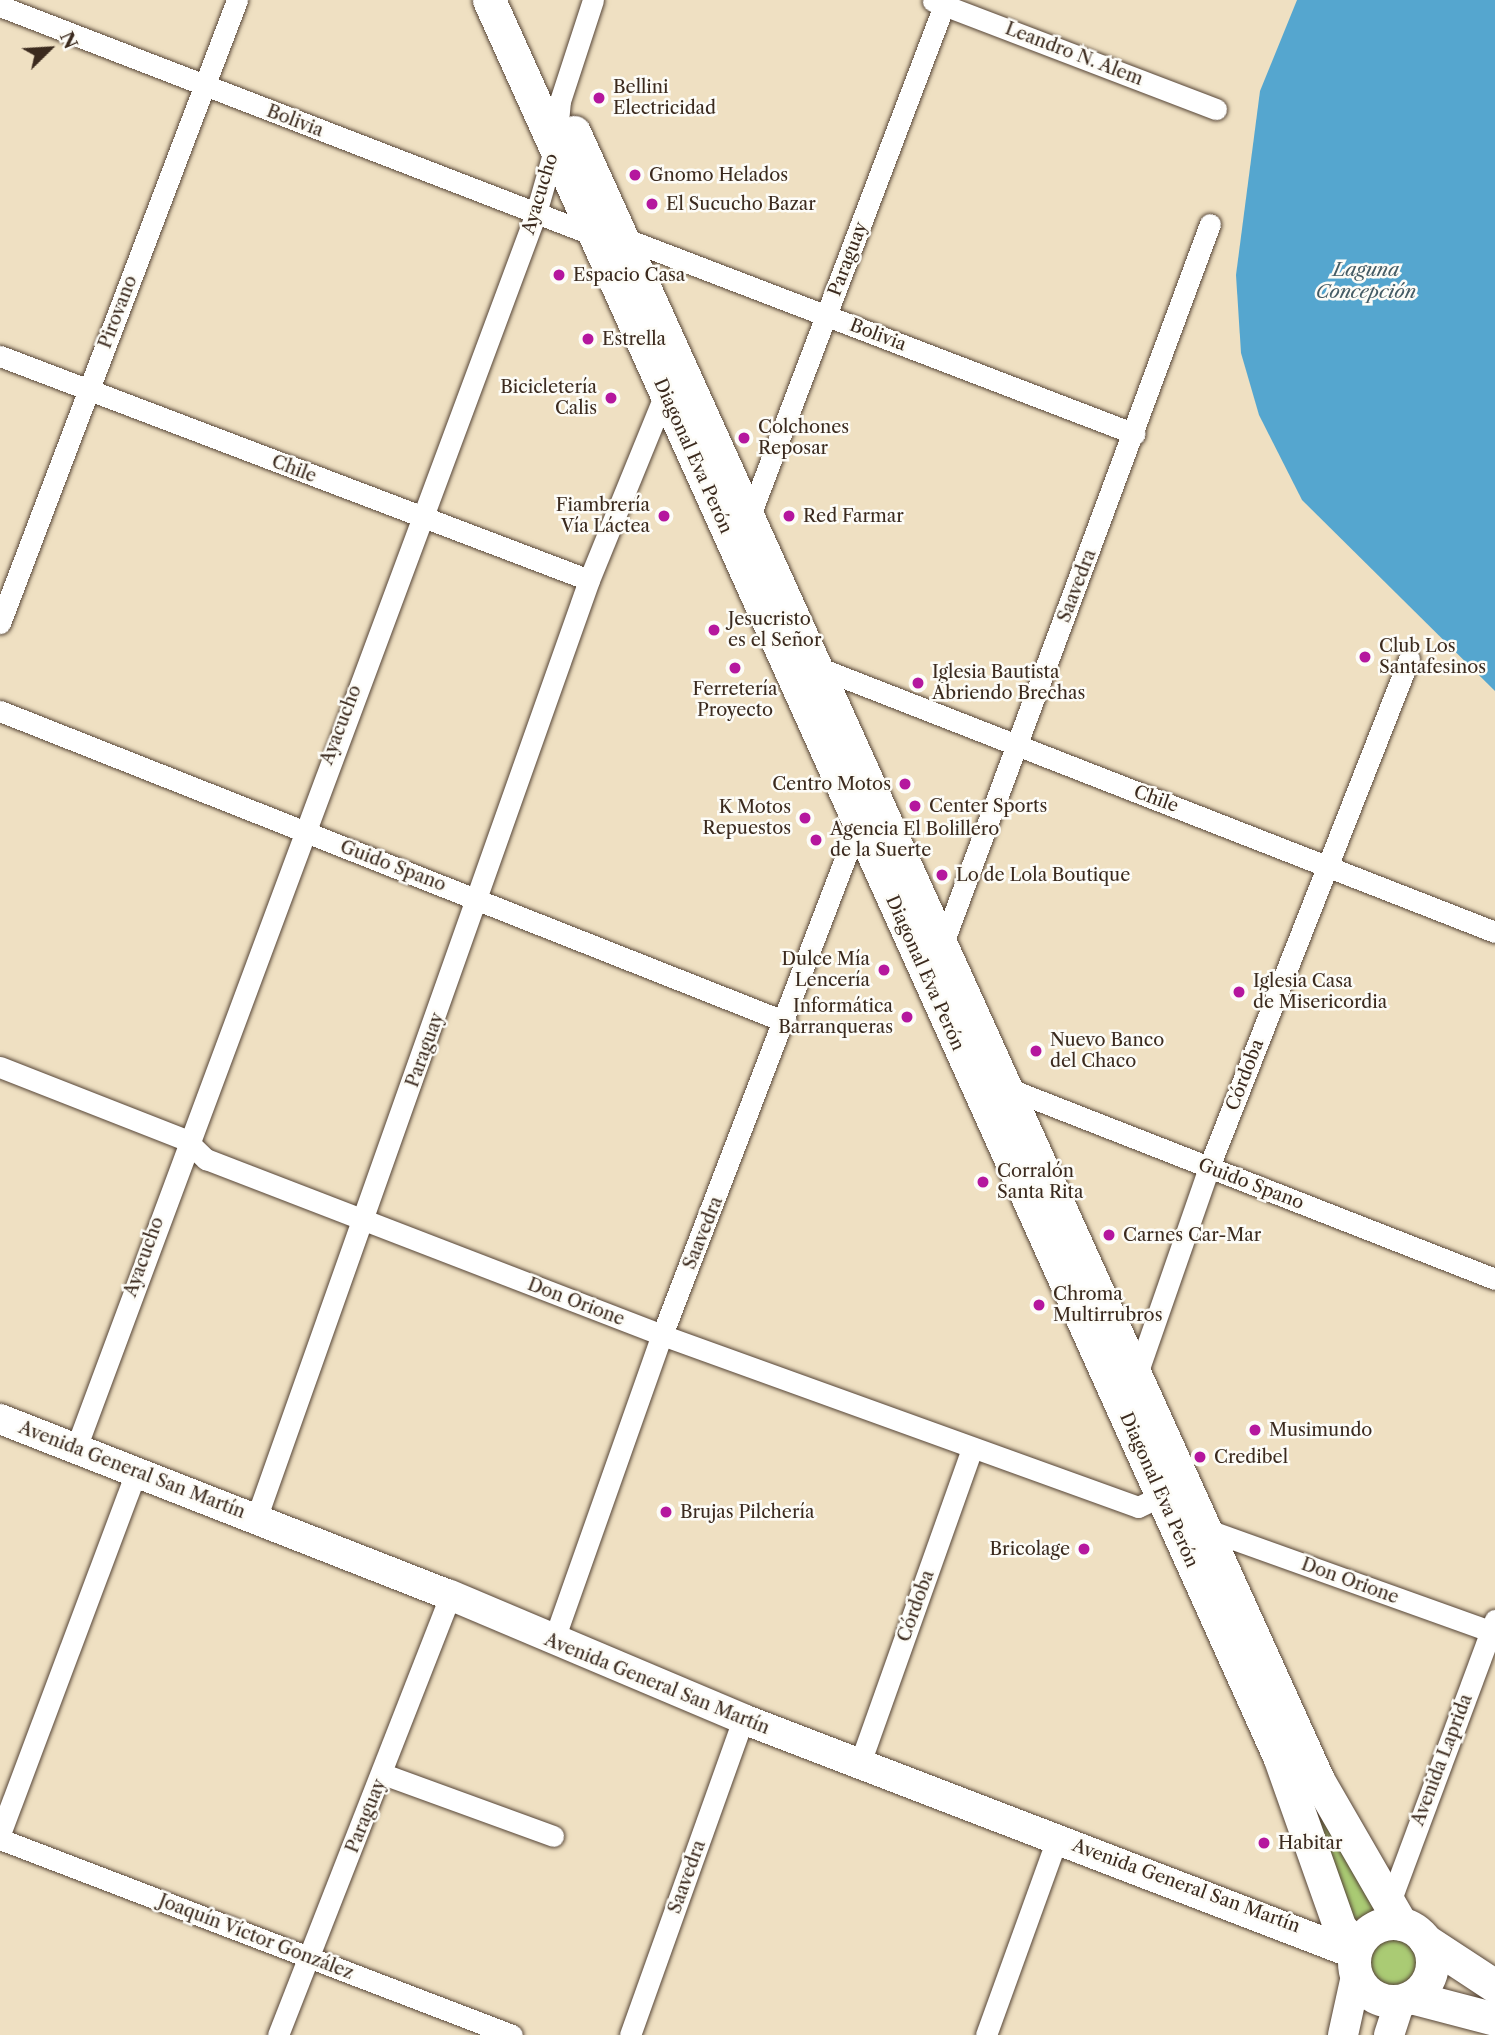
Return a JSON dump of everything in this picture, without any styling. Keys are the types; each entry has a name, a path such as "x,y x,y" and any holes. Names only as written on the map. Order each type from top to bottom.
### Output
{"main road":[{"name":"Diagonal Eva Perón","path":"489,0 556,143 606,235 749,518 817,667 1318,1780 1368,1937"},
{"name":"Diagonal Eva Perón","path":"514,0 559,100 665,394 1279,1756 1368,1937"},
{"name":"Avenida General San Martín","path":"1368,1937 1495,1986"},
{"path":"1368,1937 1431,1972 1406,1999"},
{"path":"1368,1937 1379,1999 1406,1999 1495,2019"}],"street":[{"name":"Pirovano","path":"0,623 237,0"},
{"name":"Ayacucho","path":"76,1448 301,830 536,214 556,143 559,100 593,0"},
{"name":"Leandro N. Alem","path":"941,2 1216,108"},
{"name":"Paraguay","path":"749,518 827,316 941,2"},
{"name":"Bolivia","path":"0,6 536,214 606,235 827,316 1135,434"},
{"name":"Saavedra","path":"942,946 1135,434 1210,224"},
{"name":"Chile","path":"0,356 421,519 589,580"},
{"name":"Paraguay","path":"256,1519 479,900 589,580 665,394"},
{"name":"Córdoba","path":"1136,1377 1209,1167 1409,659"},
{"name":"Chile","path":"817,667 1016,748 1327,863 1495,932"},
{"name":"Guido Spano","path":"0,711 786,1022"},
{"name":"Saavedra","path":"553,1642 663,1335 786,1022 858,825"},
{"name":"Don Orione","path":"0,1067 186,1140 206,1159 663,1335 1138,1507 1162,1496"},
{"name":"Guido Spano","path":"1007,1088 1495,1279"},
{"name":"Avenida General San Martín","path":"0,1419 450,1595 553,1642 743,1719 1057,1839 1368,1937"},
{"name":"Córdoba","path":"860,1763 972,1449"},
{"path":"0,1837 136,1472"},
{"name":"Don Orione","path":"1205,1529 1493,1628"},
{"name":"Paraguay","path":"278,2035 307,1957 383,1774 450,1595"},
{"name":"Avenida Laprida","path":"1343,2035 1368,1937 1493,1628"},
{"name":"Saavedra","path":"631,2035 743,1719"},
{"path":"383,1774 553,1836"},
{"name":"Joaquín Víctor González","path":"0,1837 512,2035"},
{"path":"986,2035 1057,1839"},
{"path":"1389,2035 1406,1999"}],"green space":[{"path":"1294,1755 1382,1906 1350,1923"},
{"path":"1393,1936 1412,1944 1420,1963 1412,1982 1393,1990 1374,1982 1366,1963 1374,1944"}],"water":[{"name":"Laguna Concepción","path":"1297,0 1495,0 1495,691 1302,500 1259,415 1241,353 1236,275 1260,91"}],"place":[{"name":"Bellini Electricidad","path":"599,98"},
{"name":"Gnomo Helados","path":"635,175"},
{"name":"El Sucucho Bazar","path":"652,204"},
{"name":"Espacio Casa","path":"559,275"},
{"name":"Estrella","path":"588,339"},
{"name":"Bicicletería Calis","path":"611,398"},
{"name":"Colchones Reposar","path":"744,438"},
{"name":"Fiambrería Vía Láctea","path":"664,516"},
{"name":"Red Farmar","path":"789,516"},
{"name":"Jesucristo es el Señor","path":"714,630"},
{"name":"Club Los Santafesinos","path":"1365,657"},
{"name":"Ferretería Proyecto","path":"735,668"},
{"name":"Iglesia Bautista Abriendo Brechas","path":"918,683"},
{"name":"Centro Motos","path":"905,784"},
{"name":"Center Sports","path":"915,806"},
{"name":"K Motos Repuestos","path":"805,818"},
{"name":"Agencia El Bolillero de la Suerte","path":"816,840"},
{"name":"Lo de Lola Boutique","path":"942,875"},
{"name":"Dulce Mía Lencería","path":"884,970"},
{"name":"Iglesia Casa de Misericordia","path":"1239,992"},
{"name":"Informática Barranqueras","path":"907,1017"},
{"name":"Nuevo Banco del Chaco","path":"1036,1051"},
{"name":"Corralón Santa Rita","path":"983,1182"},
{"name":"Carnes Car-Mar","path":"1109,1235"},
{"name":"Chroma Multirrubros","path":"1039,1305"},
{"name":"Musimundo","path":"1255,1430"},
{"name":"Credibel","path":"1200,1457"},
{"name":"Brujas Pilchería","path":"666,1512"},
{"name":"Bricolage","path":"1084,1549"},
{"name":"Habitar","path":"1264,1843"}]}
